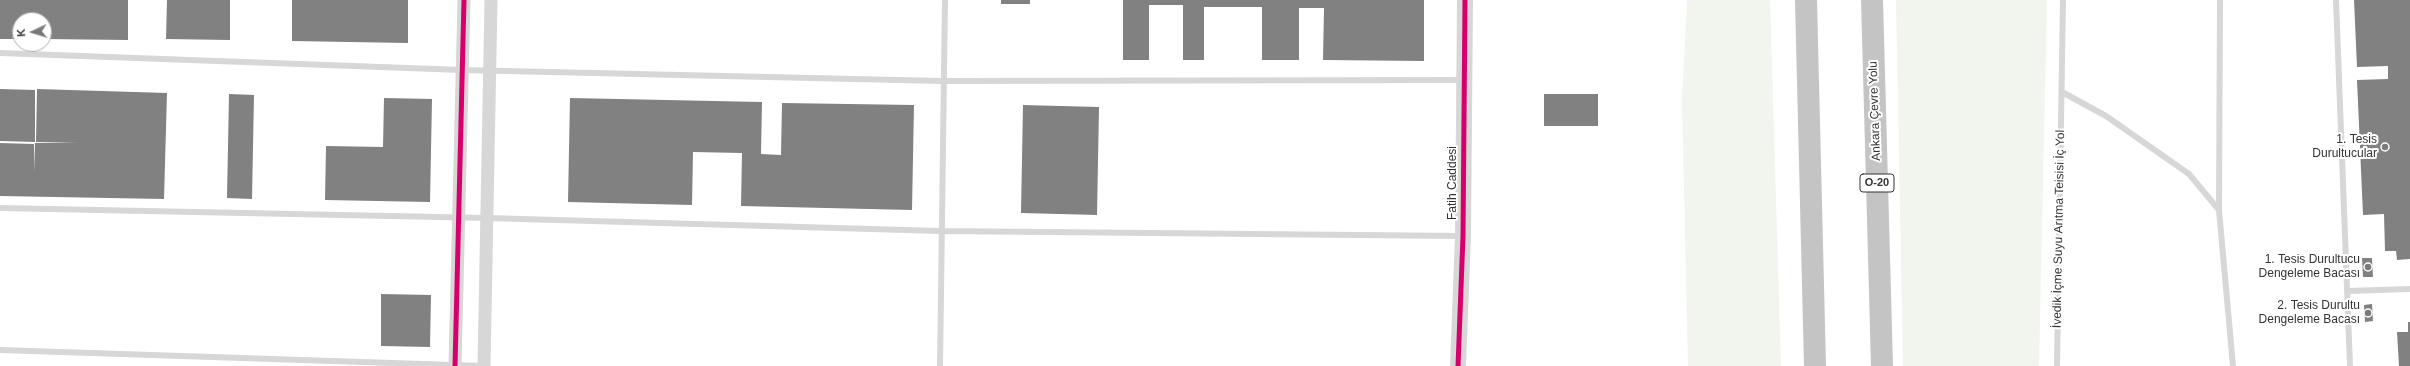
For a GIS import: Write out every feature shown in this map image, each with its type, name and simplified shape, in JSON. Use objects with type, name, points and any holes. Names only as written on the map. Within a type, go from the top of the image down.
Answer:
[{"type":"highway","points":[[1800,0],[1808,113]]},
{"type":"highway","points":[[1806,0],[1815,366]]},
{"type":"highway","name":"Ankara Çevre Yolu","points":[[1872,0],[1882,366]]},
{"type":"street","points":[[455,366],[464,0]]},
{"type":"street","points":[[484,366],[491,0]]},
{"type":"street","name":"Fatih Caddesi","points":[[1458,366],[1463,236],[1465,0]]},
{"type":"lane","points":[[940,366],[944,0]]},
{"type":"lane","name":"İvedik İçme Suyu Arıtma Teisisi İç Yol","points":[[2057,366],[2063,0]]},
{"type":"lane","points":[[2220,0],[2219,210],[2233,366]]},
{"type":"lane","points":[[2336,0],[2350,366]]},
{"type":"lane","points":[[0,53],[462,70],[942,81],[1464,80]]},
{"type":"lane","points":[[2062,92],[2106,116],[2189,174],[2219,210]]},
{"type":"lane","points":[[0,208],[459,219],[487,218],[941,231],[1463,236]]},
{"type":"lane","points":[[2347,291],[2410,289]]},
{"type":"lane","points":[[0,350],[489,366]]},
{"type":"shaded area","points":[[1687,0],[1770,0],[1781,366],[1688,366],[1682,100]]},
{"type":"shaded area","points":[[1896,0],[2047,0],[2039,366],[1903,366]]},
{"type":"building","points":[[0,0],[128,0],[128,40],[52,39],[52,12],[12,12],[12,39],[0,39]]},
{"type":"building","points":[[167,0],[230,0],[230,40],[166,39]]},
{"type":"building","points":[[292,0],[408,0],[408,43],[292,41]]},
{"type":"building","points":[[1001,0],[1030,0],[1030,4],[1001,4]]},
{"type":"building","points":[[1123,0],[1424,0],[1424,61],[1323,60],[1324,8],[1299,8],[1299,60],[1262,60],[1262,7],[1204,7],[1204,60],[1183,60],[1183,5],[1149,5],[1149,60],[1123,60]]},
{"type":"building","name":"1. Tesis Durultucular","points":[[2354,0],[2410,0],[2410,259],[2397,260],[2396,251],[2385,251],[2384,214],[2363,215],[2357,80],[2388,79],[2388,66],[2357,67]]},
{"type":"building","points":[[0,89],[35,90],[35,142],[0,141]]},
{"type":"building","points":[[37,89],[167,93],[164,199],[0,196],[0,143],[34,144],[34,172],[35,143],[77,143],[36,142]]},
{"type":"building","points":[[229,94],[254,95],[252,199],[227,198]]},
{"type":"building","points":[[1544,94],[1598,94],[1598,126],[1544,126]]},
{"type":"building","points":[[384,98],[432,99],[430,202],[325,200],[326,146],[383,147]]},
{"type":"building","points":[[570,98],[762,102],[761,154],[781,155],[782,103],[914,105],[912,210],[741,206],[742,153],[693,152],[692,205],[568,202]]},
{"type":"building","points":[[1023,105],[1099,107],[1097,215],[1021,213]]},
{"type":"building","name":"1. Tesis Durultucu Dengeleme Bacası","points":[[2362,258],[2372,258],[2373,277],[2363,277]]},
{"type":"building","points":[[381,294],[431,295],[430,347],[381,346]]},
{"type":"building","name":"2. Tesis Durultu Dengeleme Bacası","points":[[2372,304],[2373,321],[2365,322],[2364,305]]},
{"type":"building","points":[[2408,322],[2410,322],[2410,366],[2399,366],[2397,332],[2408,332]]},
{"type":"cycle path","points":[[455,366],[464,0]]},
{"type":"cycle path","points":[[1458,366],[1463,236],[1465,0]]},
{"type":"place","name":"1. Tesis Durultucular","points":[[2385,147]]},
{"type":"place","name":"1. Tesis Durultucu Dengeleme Bacası","points":[[2368,267]]},
{"type":"place","name":"2. Tesis Durultu Dengeleme Bacası","points":[[2368,313]]}]
